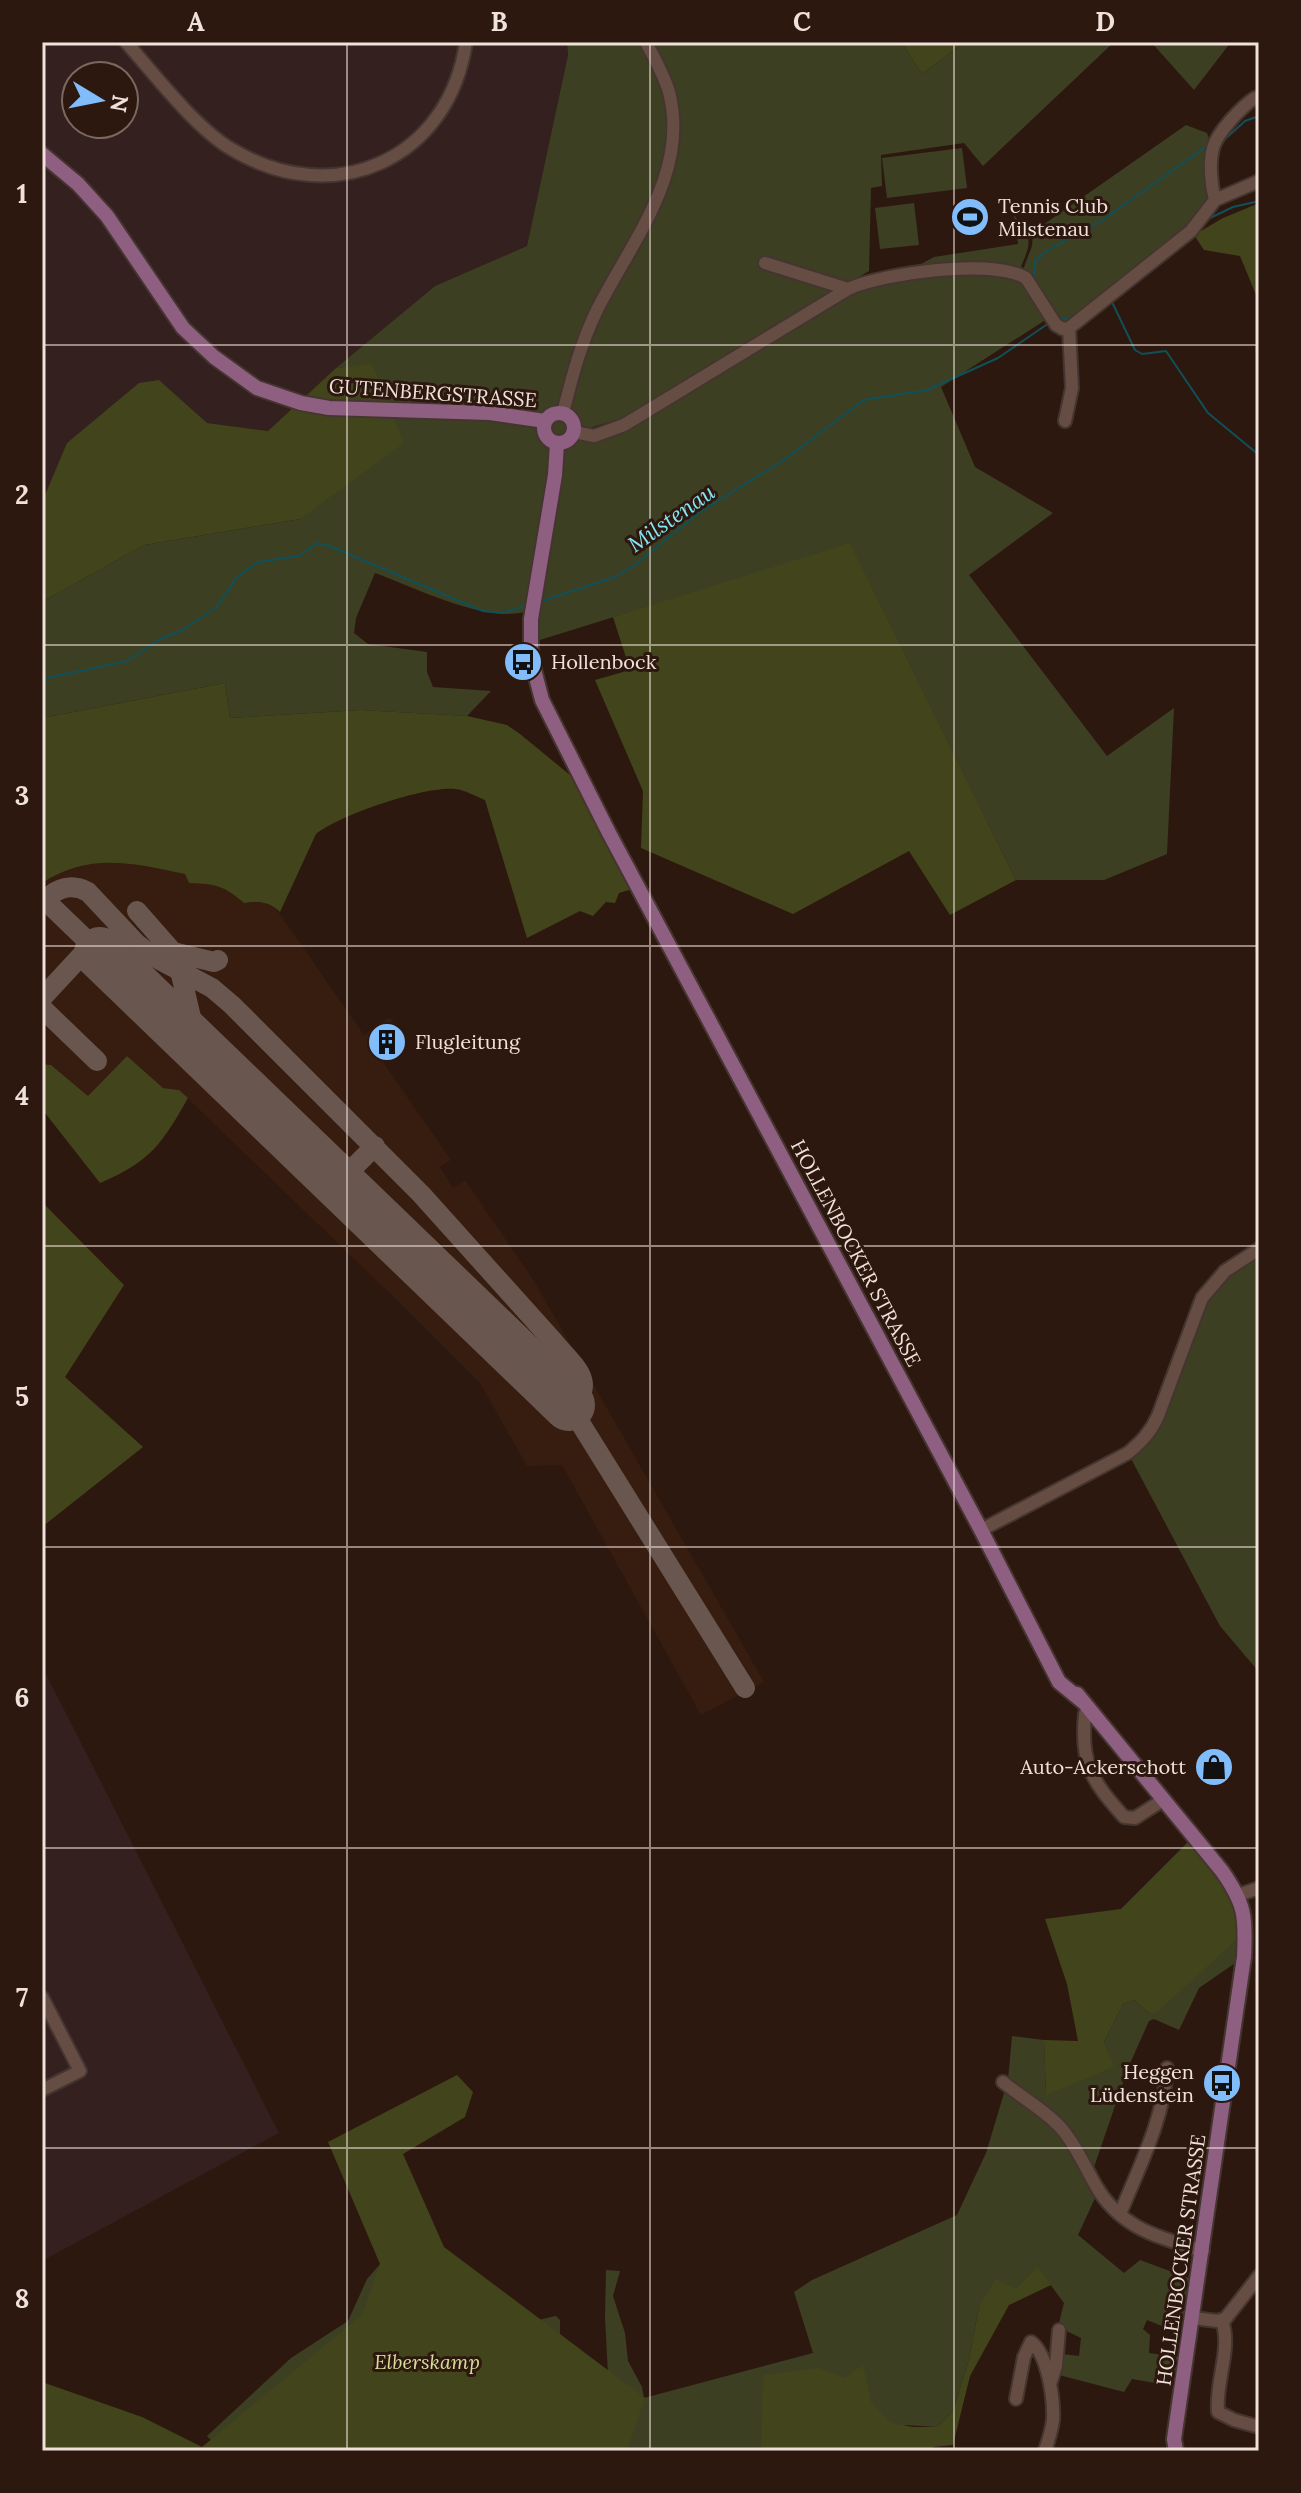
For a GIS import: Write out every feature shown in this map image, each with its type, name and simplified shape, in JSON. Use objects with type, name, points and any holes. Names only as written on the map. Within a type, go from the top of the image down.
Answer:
[{"type":"main road","name":"GUTENBERGSTRASSE","points":[[42,154],[78,184],[107,216],[183,328],[214,357],[257,388],[301,403],[329,408],[490,413],[545,421]]},
{"type":"main road","points":[[553,413],[563,413],[572,419],[574,432],[568,441],[557,443],[545,435],[545,421],[553,413]]},
{"type":"main road","name":"HOLLENBOCKER STRASSE","points":[[557,443],[553,490],[533,603],[531,658],[542,700],[1043,1648],[1086,1706],[1222,1871],[1243,1909],[1246,1931],[1244,1957],[1174,2439],[1176,2451]]},
{"type":"street","points":[[126,42],[193,117],[229,149],[260,165],[297,174],[334,177],[376,165],[396,155],[422,135],[443,111],[460,75],[466,42]]},
{"type":"street","points":[[563,413],[574,367],[587,333],[651,213],[670,159],[673,131],[671,104],[663,76],[646,42]]},
{"type":"street","points":[[1215,200],[1212,185],[1214,145],[1244,105],[1255,98]]},
{"type":"street","points":[[1062,327],[1191,231],[1215,200],[1259,181]]},
{"type":"street","points":[[765,263],[848,289]]},
{"type":"street","points":[[574,432],[594,436],[624,425],[848,289],[881,279],[945,269],[1002,272],[1026,278],[1048,314],[1062,327],[1072,388],[1065,421]]},
{"type":"street","points":[[981,1530],[1138,1445],[1158,1416],[1202,1298],[1225,1271],[1259,1249]]},
{"type":"street","points":[[1086,1706],[1083,1738],[1087,1766],[1109,1800],[1124,1817],[1135,1818],[1163,1800]]},
{"type":"street","points":[[1238,1895],[1259,1888]]},
{"type":"street","points":[[42,1997],[80,2071],[42,2090]]},
{"type":"street","points":[[1120,2214],[1155,2128],[1166,2087],[1167,2068]]},
{"type":"street","points":[[1003,2082],[1063,2131],[1105,2201],[1120,2214],[1149,2235],[1203,2251]]},
{"type":"street","points":[[1222,2320],[1259,2276]]},
{"type":"street","points":[[1193,2318],[1222,2320]]},
{"type":"street","points":[[1222,2320],[1226,2331],[1216,2398],[1218,2412],[1259,2427]]},
{"type":"street","points":[[1049,2387],[1056,2366],[1059,2330]]},
{"type":"street","points":[[1016,2399],[1024,2357],[1031,2342],[1045,2360],[1053,2410],[1045,2451]]},
{"type":"shaded area","points":[[42,42],[567,42],[568,55],[527,246],[435,286],[336,368],[268,431],[206,423],[159,380],[68,443],[42,502]]},
{"type":"shaded area","points":[[118,861],[185,874],[189,883],[215,884],[244,903],[264,902],[275,907],[364,1035],[390,1017],[408,1044],[383,1062],[451,1160],[440,1167],[453,1188],[465,1180],[534,1281],[764,1682],[701,1715],[562,1465],[527,1466],[480,1383],[179,1090],[163,1088],[127,1056],[88,1096],[51,1065],[42,1064],[42,883],[60,871]]},
{"type":"shaded area","points":[[42,1666],[279,2133],[42,2261]]},
{"type":"green space","points":[[567,42],[901,42],[922,74],[965,42],[1114,42],[983,166],[964,143],[881,155],[882,186],[871,188],[869,271],[622,418],[590,428],[581,425],[572,413],[575,428],[594,436],[848,289],[945,269],[1021,275],[1032,246],[1033,232],[1186,125],[1207,133],[1212,147],[1209,199],[1192,224],[1058,333],[1047,319],[941,387],[975,467],[1053,513],[969,575],[1107,756],[1174,708],[1167,854],[1104,880],[1016,880],[850,544],[530,643],[532,609],[516,613],[476,610],[375,573],[356,618],[354,633],[368,644],[427,652],[427,672],[433,687],[491,691],[467,716],[361,710],[230,718],[225,683],[42,718],[42,602],[144,545],[300,519],[372,365],[336,368],[435,286],[527,246],[568,55]]},
{"type":"green space","points":[[901,42],[965,42],[922,74]]},
{"type":"green space","points":[[1151,42],[1231,42],[1194,90]]},
{"type":"green space","points":[[962,148],[967,188],[887,198],[882,158]]},
{"type":"green space","points":[[914,203],[919,245],[880,249],[875,208]]},
{"type":"green space","points":[[1257,204],[1259,302],[1240,256],[1204,250],[1194,235],[1223,218]]},
{"type":"green space","points":[[1014,215],[1028,237],[1026,255],[1019,272],[908,271],[934,257],[1018,244]]},
{"type":"green space","points":[[372,364],[404,443],[300,519],[144,545],[42,602],[42,502],[67,443],[139,383],[159,380],[207,423],[268,431],[336,368]]},
{"type":"green space","points":[[850,543],[1016,880],[950,915],[909,851],[793,914],[641,848],[643,791],[595,680],[630,670],[613,617]]},
{"type":"green space","points":[[225,683],[230,718],[361,710],[467,716],[507,725],[570,775],[579,773],[639,887],[619,893],[615,903],[606,902],[593,916],[580,911],[527,938],[485,800],[455,789],[424,792],[383,803],[316,834],[280,912],[263,903],[244,903],[219,887],[189,883],[185,874],[147,866],[94,864],[60,873],[42,883],[42,718]]},
{"type":"green space","points":[[127,1056],[163,1088],[179,1090],[188,1098],[153,1150],[131,1167],[100,1183],[42,1109],[42,1064],[51,1065],[88,1096]]},
{"type":"green space","points":[[42,1202],[124,1285],[65,1377],[143,1447],[42,1527]]},
{"type":"green space","points":[[1259,1249],[1259,1672],[1220,1626],[1128,1453],[1148,1434],[1202,1298]]},
{"type":"green space","points":[[1194,1836],[1222,1871],[1246,1931],[1157,2012],[1149,2013],[1134,2000],[1123,2004],[1104,2042],[1114,2067],[1046,2095],[1044,2040],[1078,2041],[1067,1984],[1045,1919],[1121,1909]]},
{"type":"green space","points":[[1246,1931],[1244,1957],[1199,1988],[1179,2030],[1154,2019],[1149,2021],[1128,2068],[1093,2170],[1096,2196],[1078,2235],[1124,2273],[1140,2260],[1194,2280],[1184,2335],[1147,2320],[1143,2329],[1150,2335],[1149,2353],[1183,2358],[1178,2387],[1132,2379],[1124,2392],[1059,2375],[1062,2354],[1079,2356],[1081,2338],[1058,2327],[1064,2303],[1038,2268],[1016,2290],[979,2307],[969,2359],[953,2411],[937,2427],[904,2425],[933,2451],[221,2451],[207,2436],[291,2358],[348,2321],[367,2279],[382,2262],[529,2322],[556,2316],[560,2320],[560,2345],[609,2394],[606,2270],[620,2271],[613,2296],[625,2333],[628,2361],[642,2387],[644,2398],[813,2353],[794,2292],[812,2280],[957,2215],[986,2153],[1008,2080],[1012,2036],[1044,2040],[1046,2094],[1113,2067],[1104,2042],[1123,2004],[1134,2000],[1149,2013]]},
{"type":"green space","name":"Elberskamp","points":[[457,2075],[473,2092],[465,2117],[403,2154],[444,2247],[645,2398],[627,2451],[42,2451],[42,2382],[142,2417],[202,2447],[362,2315],[380,2264],[328,2142]]},
{"type":"green space","points":[[1038,2267],[1051,2285],[1009,2305],[970,2376],[953,2445],[933,2447],[933,2451],[761,2451],[763,2375],[818,2368],[845,2378],[863,2365],[871,2402],[891,2423],[937,2427],[953,2411],[969,2359],[979,2307],[996,2279],[1016,2289]]},
{"type":"waterway","name":"Milstenau","points":[[1224,140],[1245,121],[1259,116]]},
{"type":"waterway","name":"Milstenau","points":[[1034,279],[1035,261],[1045,252],[1104,219],[1207,146]]},
{"type":"waterway","points":[[1208,219],[1233,207],[1259,201]]},
{"type":"waterway","points":[[1112,302],[1135,350],[1142,354],[1166,351],[1208,413],[1259,455]]},
{"type":"waterway","points":[[1060,319],[1070,319]]},
{"type":"waterway","name":"Milstenau","points":[[539,602],[615,577],[636,564],[700,512],[784,460],[864,400],[927,390],[998,358],[1049,323]]},
{"type":"waterway","name":"Milstenau","points":[[42,679],[127,661],[217,607],[237,577],[258,562],[299,556],[317,543],[483,611],[502,613],[525,606]]},
{"type":"taxiway","points":[[100,953],[49,904],[52,894],[70,887],[88,892],[137,944],[154,957],[212,988],[232,1005],[421,1194],[554,1342],[549,1361],[530,1367]]},
{"type":"taxiway","points":[[137,911],[173,952],[214,962],[218,960]]},
{"type":"taxiway","points":[[42,998],[80,957],[92,952],[100,953]]},
{"type":"taxiway","points":[[131,983],[135,964],[154,957]]},
{"type":"taxiway","points":[[178,962],[198,1047]]},
{"type":"taxiway","points":[[42,1008],[97,1061]]},
{"type":"taxiway","points":[[338,1183],[375,1146]]},
{"type":"taxiway","points":[[554,1342],[583,1381],[578,1397],[569,1405],[745,1688]]},
{"type":"runway","points":[[100,953],[569,1405]]},
{"type":"place","name":"Tennis Club Milstenau","points":[[970,217]]},
{"type":"place","name":"Hollenbock","points":[[523,662]]},
{"type":"place","name":"Flugleitung","points":[[387,1042]]},
{"type":"place","name":"Auto-Ackerschott","points":[[1214,1767]]},
{"type":"place","name":"Heggen Lüdenstein","points":[[1222,2083]]}]
